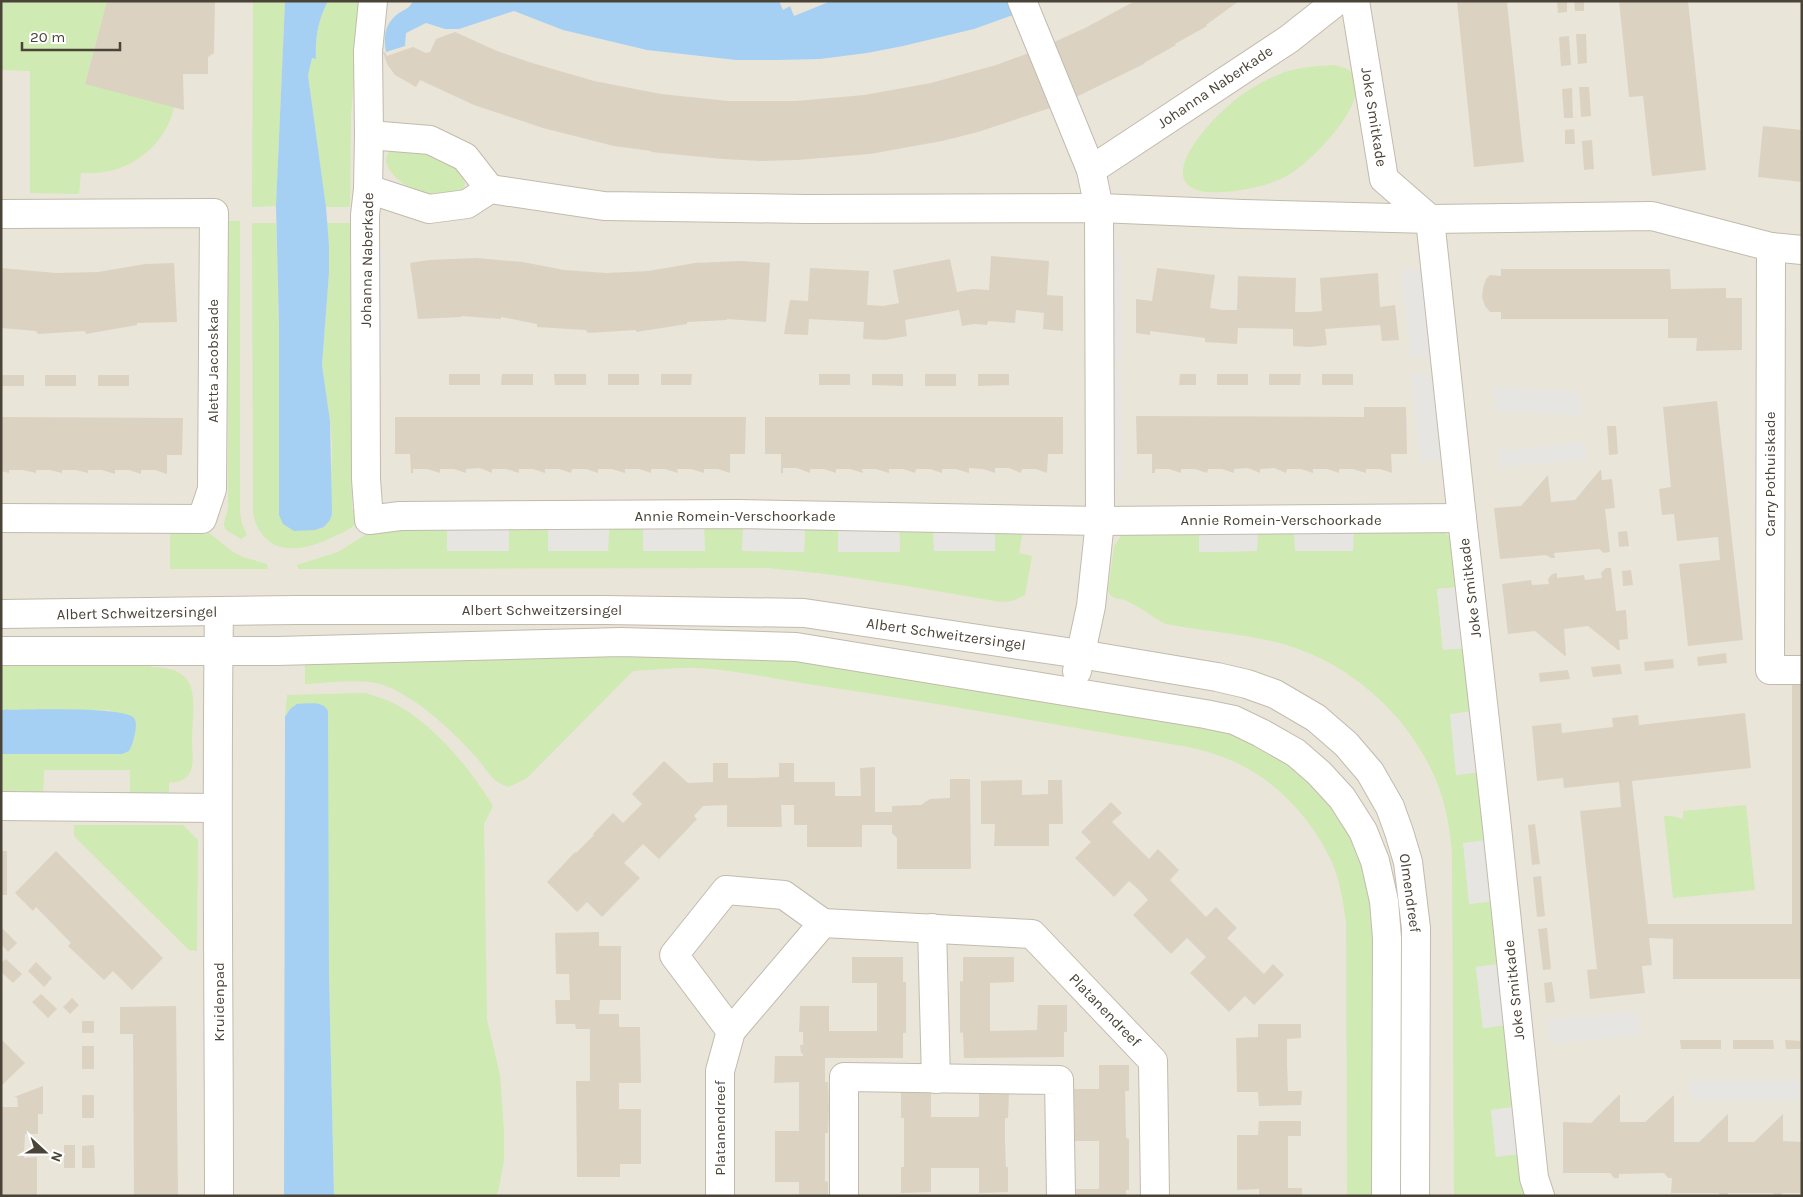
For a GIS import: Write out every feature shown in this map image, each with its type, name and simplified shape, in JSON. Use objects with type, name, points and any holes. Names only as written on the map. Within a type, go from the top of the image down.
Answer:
[{"type":"street","name":"Johanna Naberkade","points":[[369,520],[366,479],[365,215],[368,189],[369,136],[368,51],[373,1]]},
{"type":"street","points":[[1,650],[218,651],[621,642],[796,647],[1074,692],[1093,588],[1100,521],[1098,208],[1091,170],[1022,1]]},
{"type":"street","name":"Johanna Naberkade","points":[[1091,170],[1289,39],[1337,1]]},
{"type":"street","name":"Joke Smitkade","points":[[1355,1],[1384,179],[1430,219],[1534,1178],[1540,1196]]},
{"type":"street","points":[[369,136],[430,140],[465,156],[490,189]]},
{"type":"street","points":[[368,189],[429,209],[467,204],[490,189],[604,206],[1098,208],[1430,219],[1652,216],[1771,247],[1802,250]]},
{"type":"street","name":"Aletta Jacobskade","points":[[1,214],[214,213],[212,489],[202,519],[1,518]]},
{"type":"street","name":"Carry Pothuiskade","points":[[1771,247],[1770,670],[1802,670]]},
{"type":"street","name":"Annie Romein-Verschoorkade","points":[[369,520],[400,516],[737,514],[1100,521],[1462,518]]},
{"type":"street","name":"Albert Schweitzersingel","points":[[1,614],[296,610],[605,610],[804,613],[1080,654]]},
{"type":"street","name":"Kruidenpad","points":[[219,612],[219,1196]]},
{"type":"street","name":"Olmendreef","points":[[1080,654],[1217,677],[1247,684],[1275,694],[1316,718],[1346,744],[1370,772],[1390,807],[1408,862],[1416,928],[1415,1196]]},
{"type":"street","name":"Olmendreef","points":[[1074,692],[1234,720],[1296,753],[1319,773],[1342,798],[1363,831],[1375,861],[1384,901],[1387,938],[1386,1196]]},
{"type":"street","points":[[1,806],[218,808]]},
{"type":"street","points":[[731,1031],[674,956],[726,890],[784,895],[823,923]]},
{"type":"street","name":"Platanendreef","points":[[720,1196],[720,1071],[731,1031],[823,923],[1032,934],[1153,1061],[1155,1196]]},
{"type":"street","points":[[932,928],[936,1079]]},
{"type":"street","points":[[844,1196],[844,1077],[1059,1080],[1061,1196]]},
{"type":"shaded area","points":[[1,1],[1802,1],[1802,1196],[1,1196]]},
{"type":"shaded area","points":[[374,247],[383,247],[383,357],[375,357]]},
{"type":"shaded area","points":[[1121,252],[1122,363],[1113,363],[1113,253]]},
{"type":"shaded area","points":[[1426,268],[1436,355],[1411,358],[1401,270]]},
{"type":"shaded area","points":[[1112,370],[1121,370],[1122,481],[1113,481]]},
{"type":"shaded area","points":[[1436,372],[1446,459],[1421,462],[1411,375]]},
{"type":"shaded area","points":[[1493,387],[1579,391],[1582,415],[1495,412]]},
{"type":"shaded area","points":[[1585,442],[1587,459],[1500,468],[1498,451]]},
{"type":"shaded area","points":[[447,527],[509,528],[509,551],[447,551]]},
{"type":"shaded area","points":[[548,528],[609,528],[608,551],[548,551]]},
{"type":"shaded area","points":[[643,528],[704,528],[705,551],[643,551]]},
{"type":"shaded area","points":[[743,528],[805,528],[804,552],[742,551]]},
{"type":"shaded area","points":[[838,528],[899,528],[900,552],[838,552]]},
{"type":"shaded area","points":[[933,528],[995,528],[995,551],[934,551]]},
{"type":"shaded area","points":[[1199,528],[1258,528],[1257,551],[1199,552]]},
{"type":"shaded area","points":[[1294,528],[1354,528],[1353,551],[1295,551]]},
{"type":"shaded area","points":[[1460,587],[1466,648],[1443,650],[1437,589]]},
{"type":"shaded area","points":[[1473,711],[1479,772],[1456,775],[1450,714]]},
{"type":"shaded area","points":[[1486,840],[1493,901],[1469,904],[1463,843]]},
{"type":"shaded area","points":[[1499,964],[1506,1025],[1483,1028],[1476,967]]},
{"type":"shaded area","points":[[1639,1011],[1641,1035],[1550,1044],[1548,1019]]},
{"type":"shaded area","points":[[1690,1079],[1802,1079],[1802,1101],[1691,1101]]},
{"type":"shaded area","points":[[1514,1107],[1519,1154],[1496,1157],[1491,1110]]},
{"type":"green space","points":[[1,1],[107,1],[85,83],[174,107],[165,130],[158,141],[139,158],[116,169],[81,173],[79,194],[30,193],[30,71],[1,70]]},
{"type":"green space","points":[[253,1],[285,1],[276,206],[252,207]]},
{"type":"green space","points":[[328,1],[360,1],[351,116],[350,207],[326,207],[308,75],[312,58],[316,59],[318,29]]},
{"type":"green space","points":[[1334,65],[1351,72],[1357,83],[1355,96],[1349,111],[1339,126],[1314,155],[1302,165],[1277,181],[1247,189],[1214,192],[1194,189],[1184,179],[1184,166],[1190,150],[1202,133],[1235,100],[1259,84],[1285,72],[1315,66]]},
{"type":"green space","points":[[405,144],[456,166],[465,183],[461,192],[451,196],[421,194],[396,177],[388,166],[386,161],[387,155],[390,150]]},
{"type":"green space","points":[[228,221],[240,221],[240,512],[242,524],[247,535],[241,539],[227,530],[224,525],[228,509]]},
{"type":"green space","points":[[252,223],[276,223],[279,326],[315,530],[324,527],[330,520],[332,444],[322,365],[329,273],[329,246],[326,223],[350,223],[352,508],[357,522],[347,530],[310,546],[286,548],[275,545],[258,528],[253,514]]},
{"type":"green space","points":[[378,527],[447,527],[447,551],[509,528],[548,528],[548,551],[608,551],[609,528],[643,528],[643,551],[705,551],[704,528],[743,528],[742,551],[804,552],[805,528],[838,528],[838,551],[900,551],[899,528],[933,528],[934,551],[994,551],[995,528],[1023,531],[1019,553],[1032,556],[1025,595],[1012,601],[1001,602],[855,578],[767,568],[298,569],[297,565],[338,552]]},
{"type":"green space","points":[[170,528],[202,529],[233,552],[267,564],[268,569],[170,569]]},
{"type":"green space","points":[[1199,528],[1200,552],[1257,551],[1258,528],[1294,528],[1295,551],[1354,528],[1441,530],[1452,539],[1460,587],[1437,589],[1443,649],[1466,648],[1473,711],[1456,775],[1479,772],[1486,840],[1470,904],[1493,901],[1499,964],[1476,967],[1483,1028],[1506,1025],[1514,1107],[1491,1110],[1496,1156],[1519,1154],[1527,1196],[1454,1196],[1452,852],[1448,819],[1443,800],[1434,776],[1408,731],[1372,693],[1329,663],[1306,652],[1272,641],[1166,624],[1135,605],[1114,598],[1109,594],[1114,546],[1124,532]]},
{"type":"green space","points":[[733,657],[788,660],[1111,708],[1241,735],[1288,763],[1323,796],[1340,818],[1356,844],[1373,899],[1376,1196],[1347,1196],[1346,922],[1337,876],[1332,862],[1315,832],[1294,805],[1268,782],[1239,764],[1189,747],[752,674],[682,668],[633,671],[527,778],[509,787],[494,779],[466,746],[442,723],[428,711],[399,692],[384,685],[370,682],[346,681],[305,684],[305,658]]},
{"type":"green space","points":[[151,658],[151,667],[168,669],[179,673],[187,680],[191,689],[193,700],[193,762],[189,774],[185,778],[180,781],[169,782],[169,793],[130,793],[130,770],[44,770],[43,798],[1,801],[1,754],[122,754],[110,710],[1,710],[1,659]]},
{"type":"green space","points":[[365,693],[406,710],[435,733],[473,776],[493,806],[484,824],[487,1020],[500,1075],[504,1132],[504,1160],[496,1196],[334,1196],[329,974],[290,709],[285,717],[287,695]]},
{"type":"green space","points":[[1746,805],[1755,890],[1673,898],[1664,816],[1683,819],[1683,811]]},
{"type":"green space","points":[[74,825],[183,825],[198,840],[197,951],[189,950],[74,836]]},
{"type":"water","points":[[285,1],[328,1],[318,29],[316,59],[312,58],[308,75],[326,207],[329,246],[329,273],[322,365],[330,421],[332,514],[324,527],[315,530],[294,531],[283,524],[279,515],[279,326],[276,206]]},
{"type":"water","points":[[413,1],[779,1],[783,10],[790,6],[794,16],[831,1],[1007,1],[1013,15],[974,29],[867,53],[820,59],[736,60],[647,50],[563,30],[514,11],[459,29],[445,29],[426,23],[406,33],[405,46],[386,52],[385,35],[388,26],[394,17]]},
{"type":"water","points":[[297,704],[319,704],[328,711],[329,974],[334,1196],[284,1196],[285,717],[290,709]]},
{"type":"water","points":[[1,710],[93,710],[126,714],[134,718],[136,725],[135,734],[129,751],[122,754],[1,754]]},
{"type":"building","points":[[107,1],[215,1],[214,53],[208,57],[208,74],[183,74],[184,110],[85,84]]},
{"type":"building","points":[[1135,1],[1239,1],[1207,26],[1144,64],[1076,97],[1052,43],[1085,28]]},
{"type":"building","points":[[1457,1],[1515,1],[1507,3],[1524,162],[1474,167]]},
{"type":"building","points":[[1557,1],[1567,1],[1567,12],[1558,13]]},
{"type":"building","points":[[1574,1],[1584,1],[1584,11],[1575,11]]},
{"type":"building","points":[[1619,1],[1688,1],[1706,170],[1652,176],[1643,96],[1629,97]]},
{"type":"building","points":[[455,32],[497,51],[594,81],[661,94],[728,101],[796,101],[864,95],[931,83],[996,65],[1029,53],[1050,108],[978,132],[942,141],[870,154],[760,161],[651,152],[614,146],[543,128],[474,105],[420,80],[416,87],[395,75],[387,64],[383,52],[387,56],[413,47],[426,53],[430,52],[436,39]]},
{"type":"building","points":[[1576,34],[1586,34],[1587,63],[1578,64]]},
{"type":"building","points":[[1569,36],[1571,65],[1561,66],[1559,37]]},
{"type":"building","points":[[1579,87],[1589,87],[1591,116],[1581,117]]},
{"type":"building","points":[[1572,88],[1573,118],[1564,118],[1562,89]]},
{"type":"building","points":[[1763,126],[1802,130],[1802,182],[1758,177]]},
{"type":"building","points":[[1574,129],[1575,144],[1565,144],[1565,130]]},
{"type":"building","points":[[1592,140],[1594,169],[1584,170],[1582,141]]},
{"type":"building","points":[[991,256],[1049,261],[1047,295],[1063,296],[1063,331],[1043,329],[1044,313],[1016,310],[1015,323],[988,321],[987,325],[974,324],[962,326],[959,310],[905,320],[907,336],[885,340],[863,339],[864,322],[809,319],[808,335],[784,334],[790,300],[808,301],[810,268],[869,271],[867,305],[883,306],[899,303],[893,270],[950,259],[957,292],[973,289],[989,290]]},
{"type":"building","points":[[476,258],[523,262],[564,270],[606,273],[648,271],[695,263],[741,261],[770,263],[766,322],[727,319],[687,322],[687,324],[636,332],[636,330],[588,333],[586,330],[537,327],[537,324],[501,317],[501,319],[461,316],[418,319],[410,263],[429,260]]},
{"type":"building","points":[[174,263],[177,322],[137,323],[137,325],[86,334],[85,331],[38,334],[36,331],[1,328],[1,268],[56,273],[98,272],[145,264]]},
{"type":"building","points":[[1157,268],[1215,275],[1210,308],[1223,310],[1237,310],[1238,276],[1296,278],[1295,312],[1322,311],[1320,278],[1378,273],[1380,307],[1395,305],[1399,340],[1382,341],[1380,325],[1325,329],[1327,345],[1310,347],[1293,346],[1293,329],[1238,328],[1237,344],[1205,342],[1205,338],[1150,331],[1150,335],[1136,333],[1136,299],[1152,301]]},
{"type":"building","points":[[1501,269],[1670,269],[1671,289],[1726,288],[1726,298],[1742,298],[1742,350],[1696,351],[1697,338],[1668,338],[1668,319],[1501,319],[1501,312],[1490,312],[1485,306],[1482,297],[1486,279],[1490,275],[1501,276]]},
{"type":"building","points":[[449,374],[480,374],[480,385],[449,385]]},
{"type":"building","points":[[502,374],[533,374],[533,385],[501,385]]},
{"type":"building","points":[[554,374],[586,374],[586,385],[555,385]]},
{"type":"building","points":[[608,374],[639,374],[639,385],[608,385]]},
{"type":"building","points":[[661,374],[692,374],[691,385],[661,385]]},
{"type":"building","points":[[819,374],[850,374],[850,385],[819,385]]},
{"type":"building","points":[[872,374],[903,374],[903,386],[872,385]]},
{"type":"building","points":[[925,374],[956,374],[956,386],[925,386]]},
{"type":"building","points":[[978,374],[1009,374],[1009,385],[978,386]]},
{"type":"building","points":[[1180,374],[1196,374],[1196,385],[1179,385]]},
{"type":"building","points":[[1217,374],[1248,374],[1248,385],[1217,385]]},
{"type":"building","points":[[1269,374],[1301,374],[1300,385],[1269,385]]},
{"type":"building","points":[[1322,374],[1353,374],[1353,385],[1322,385]]},
{"type":"building","points":[[1,375],[24,375],[24,386],[1,386]]},
{"type":"building","points":[[45,375],[76,375],[76,386],[45,386]]},
{"type":"building","points":[[98,375],[129,375],[129,386],[98,386]]},
{"type":"building","points":[[1717,401],[1743,640],[1688,646],[1679,564],[1720,560],[1718,537],[1677,541],[1674,514],[1662,515],[1659,489],[1671,487],[1663,407]]},
{"type":"building","points":[[1364,407],[1406,407],[1407,454],[1391,454],[1392,473],[1380,469],[1366,469],[1366,473],[1353,469],[1339,469],[1339,473],[1327,469],[1313,469],[1313,473],[1301,469],[1287,469],[1286,473],[1274,468],[1260,469],[1260,473],[1248,468],[1234,469],[1234,473],[1222,469],[1208,469],[1207,473],[1195,469],[1181,469],[1181,473],[1169,469],[1155,469],[1155,473],[1152,473],[1152,454],[1137,454],[1136,416],[1364,417]]},
{"type":"building","points":[[1,417],[183,418],[182,455],[167,455],[167,474],[155,470],[141,470],[141,474],[129,470],[115,470],[115,474],[102,470],[88,470],[88,473],[76,470],[62,470],[62,473],[50,470],[36,470],[36,473],[23,470],[9,470],[9,473],[1,471]]},
{"type":"building","points":[[395,417],[746,417],[745,454],[730,454],[730,473],[718,469],[704,469],[704,473],[691,469],[677,469],[678,473],[665,469],[651,469],[651,473],[639,469],[625,469],[625,473],[612,469],[598,469],[598,473],[586,469],[572,469],[571,473],[559,469],[545,469],[545,473],[533,469],[519,469],[519,473],[506,469],[492,469],[492,473],[480,468],[466,469],[466,473],[454,469],[440,469],[440,473],[427,469],[413,469],[413,473],[411,473],[410,454],[395,454]]},
{"type":"building","points":[[765,417],[1063,417],[1063,454],[1048,454],[1047,473],[1036,469],[1022,469],[1021,473],[1009,468],[995,468],[995,473],[983,469],[969,468],[969,473],[956,469],[942,469],[942,473],[930,469],[916,469],[915,473],[903,469],[889,469],[889,473],[876,469],[862,469],[863,473],[850,469],[836,469],[836,473],[824,469],[810,469],[810,473],[797,468],[783,468],[783,473],[781,473],[781,454],[765,454]]},
{"type":"building","points":[[1607,426],[1616,426],[1618,454],[1609,455]]},
{"type":"building","points":[[1600,470],[1602,480],[1612,479],[1615,508],[1605,509],[1610,552],[1604,553],[1599,549],[1554,553],[1555,558],[1546,555],[1500,559],[1494,508],[1521,506],[1548,475],[1551,502],[1575,500]]},
{"type":"building","points":[[1627,531],[1629,546],[1619,547],[1618,532]]},
{"type":"building","points":[[1606,568],[1611,568],[1616,611],[1626,610],[1628,639],[1619,640],[1620,650],[1588,626],[1564,629],[1565,656],[1535,631],[1508,634],[1502,584],[1531,580],[1532,585],[1549,584],[1548,579],[1552,574],[1557,573],[1557,578],[1584,575],[1585,580],[1602,578],[1601,573]]},
{"type":"building","points":[[1631,570],[1633,585],[1623,586],[1622,571]]},
{"type":"building","points":[[1726,653],[1727,663],[1698,666],[1697,657]]},
{"type":"building","points":[[1673,659],[1674,668],[1645,671],[1644,662]]},
{"type":"building","points":[[1620,664],[1622,674],[1593,677],[1591,667]]},
{"type":"building","points":[[1568,670],[1570,679],[1540,682],[1539,673]]},
{"type":"building","points":[[1792,685],[1802,685],[1802,979],[1673,979],[1673,939],[1649,938],[1652,965],[1642,966],[1645,993],[1590,999],[1587,970],[1597,969],[1580,811],[1621,807],[1619,782],[1564,788],[1563,778],[1537,781],[1532,726],[1561,723],[1562,733],[1613,727],[1612,718],[1638,715],[1639,725],[1745,713],[1751,768],[1632,781],[1648,924],[1792,924]]},
{"type":"building","points":[[664,761],[688,783],[713,782],[713,763],[728,763],[728,778],[753,778],[779,777],[779,763],[794,763],[794,782],[835,782],[835,796],[861,796],[860,768],[875,767],[875,812],[892,812],[892,806],[921,805],[930,799],[950,798],[950,779],[970,779],[971,869],[897,869],[897,838],[892,833],[892,825],[862,825],[862,847],[807,847],[807,825],[794,825],[794,805],[781,805],[782,827],[727,827],[727,805],[703,806],[694,816],[697,819],[659,859],[643,844],[624,863],[640,878],[602,917],[587,902],[577,912],[547,882],[613,813],[623,823],[642,804],[632,794]]},
{"type":"building","points":[[1022,780],[1022,795],[1048,794],[1048,780],[1062,780],[1063,824],[1049,824],[1049,846],[994,846],[995,824],[981,824],[981,781]]},
{"type":"building","points":[[1111,802],[1122,813],[1112,822],[1149,859],[1158,849],[1179,870],[1170,880],[1206,917],[1216,907],[1237,928],[1227,938],[1264,974],[1273,964],[1284,975],[1254,1005],[1245,996],[1229,1012],[1190,973],[1206,957],[1187,938],[1171,954],[1133,915],[1148,900],[1139,890],[1129,881],[1114,897],[1075,858],[1091,842],[1081,832]]},
{"type":"building","points":[[1535,824],[1540,864],[1532,865],[1528,825]]},
{"type":"building","points":[[1,851],[7,851],[7,895],[1,895]]},
{"type":"building","points":[[56,851],[163,958],[132,990],[113,971],[104,980],[68,946],[71,943],[36,907],[33,911],[15,893]]},
{"type":"building","points":[[1541,876],[1545,916],[1537,917],[1533,877]]},
{"type":"building","points":[[1,927],[17,943],[8,952],[1,944]]},
{"type":"building","points":[[1547,928],[1551,969],[1543,970],[1538,929]]},
{"type":"building","points":[[599,932],[599,946],[621,946],[621,1000],[600,1000],[599,1014],[619,1014],[619,1027],[640,1027],[641,1083],[619,1083],[619,1109],[641,1109],[641,1164],[620,1164],[620,1177],[577,1177],[576,1081],[590,1081],[590,1029],[576,1029],[575,1024],[556,1024],[555,1000],[570,1000],[569,974],[556,974],[555,933]]},
{"type":"building","points":[[852,957],[903,957],[903,982],[906,982],[906,1033],[903,1033],[903,1058],[825,1058],[825,1082],[828,1082],[829,1107],[828,1133],[825,1133],[825,1182],[828,1181],[828,1196],[799,1196],[799,1182],[775,1182],[775,1131],[799,1131],[799,1082],[774,1083],[775,1056],[803,1056],[800,1045],[803,1045],[803,1032],[799,1032],[800,1006],[829,1006],[829,1031],[877,1031],[877,983],[852,983]]},
{"type":"building","points":[[963,957],[1014,957],[1014,982],[990,983],[990,1031],[1037,1030],[1038,1005],[1067,1005],[1067,1032],[1064,1032],[1064,1057],[964,1058],[963,1032],[960,1033],[960,981],[963,982]]},
{"type":"building","points":[[6,959],[22,974],[13,983],[1,972],[1,963]]},
{"type":"building","points":[[36,962],[52,978],[44,987],[28,971]]},
{"type":"building","points":[[1552,982],[1555,1002],[1546,1003],[1544,983]]},
{"type":"building","points":[[41,994],[57,1009],[48,1018],[32,1002]]},
{"type":"building","points":[[72,998],[79,1005],[70,1014],[63,1007]]},
{"type":"building","points":[[176,1006],[178,1196],[134,1196],[133,1034],[120,1034],[120,1007]]},
{"type":"building","points":[[82,1021],[94,1021],[94,1033],[82,1033]]},
{"type":"building","points":[[1258,1024],[1301,1024],[1301,1038],[1287,1039],[1287,1064],[1288,1091],[1302,1091],[1301,1105],[1259,1106],[1258,1092],[1237,1092],[1236,1038],[1258,1037]]},
{"type":"building","points":[[1,1039],[25,1063],[1,1086]]},
{"type":"building","points":[[1680,1040],[1721,1040],[1721,1049],[1681,1049]]},
{"type":"building","points":[[1733,1040],[1773,1040],[1774,1049],[1733,1049]]},
{"type":"building","points":[[1785,1040],[1802,1041],[1802,1049],[1786,1049]]},
{"type":"building","points":[[82,1046],[94,1046],[94,1069],[82,1069]]},
{"type":"building","points":[[1099,1065],[1129,1065],[1129,1091],[1125,1091],[1126,1138],[1129,1139],[1129,1190],[1126,1190],[1126,1196],[1075,1196],[1075,1189],[1099,1189],[1099,1141],[1075,1141],[1074,1089],[1099,1089]]},
{"type":"building","points":[[43,1086],[43,1114],[38,1114],[38,1134],[25,1134],[24,1158],[37,1157],[37,1196],[1,1196],[1,1107],[18,1107],[17,1097],[14,1097]]},
{"type":"building","points":[[901,1092],[931,1092],[931,1117],[979,1117],[979,1092],[1009,1092],[1008,1118],[1005,1118],[1008,1192],[979,1193],[979,1168],[931,1168],[931,1192],[901,1193],[901,1167],[904,1167],[904,1118],[901,1118]]},
{"type":"building","points":[[82,1095],[94,1095],[94,1118],[82,1118]]},
{"type":"building","points":[[1619,1095],[1620,1122],[1645,1122],[1674,1095],[1674,1142],[1699,1142],[1728,1114],[1728,1142],[1754,1142],[1783,1114],[1783,1141],[1802,1142],[1802,1193],[1782,1193],[1781,1196],[1775,1196],[1773,1193],[1728,1193],[1727,1196],[1721,1196],[1718,1193],[1671,1193],[1672,1178],[1668,1178],[1664,1173],[1619,1174],[1619,1178],[1614,1178],[1610,1173],[1563,1173],[1563,1122],[1591,1123]]},
{"type":"building","points":[[1259,1121],[1301,1121],[1301,1136],[1288,1136],[1288,1188],[1302,1188],[1302,1196],[1259,1196],[1259,1189],[1237,1190],[1237,1135],[1258,1135]]},
{"type":"building","points":[[64,1145],[75,1145],[75,1168],[64,1168]]},
{"type":"building","points":[[94,1145],[95,1168],[82,1168],[82,1146]]}]
